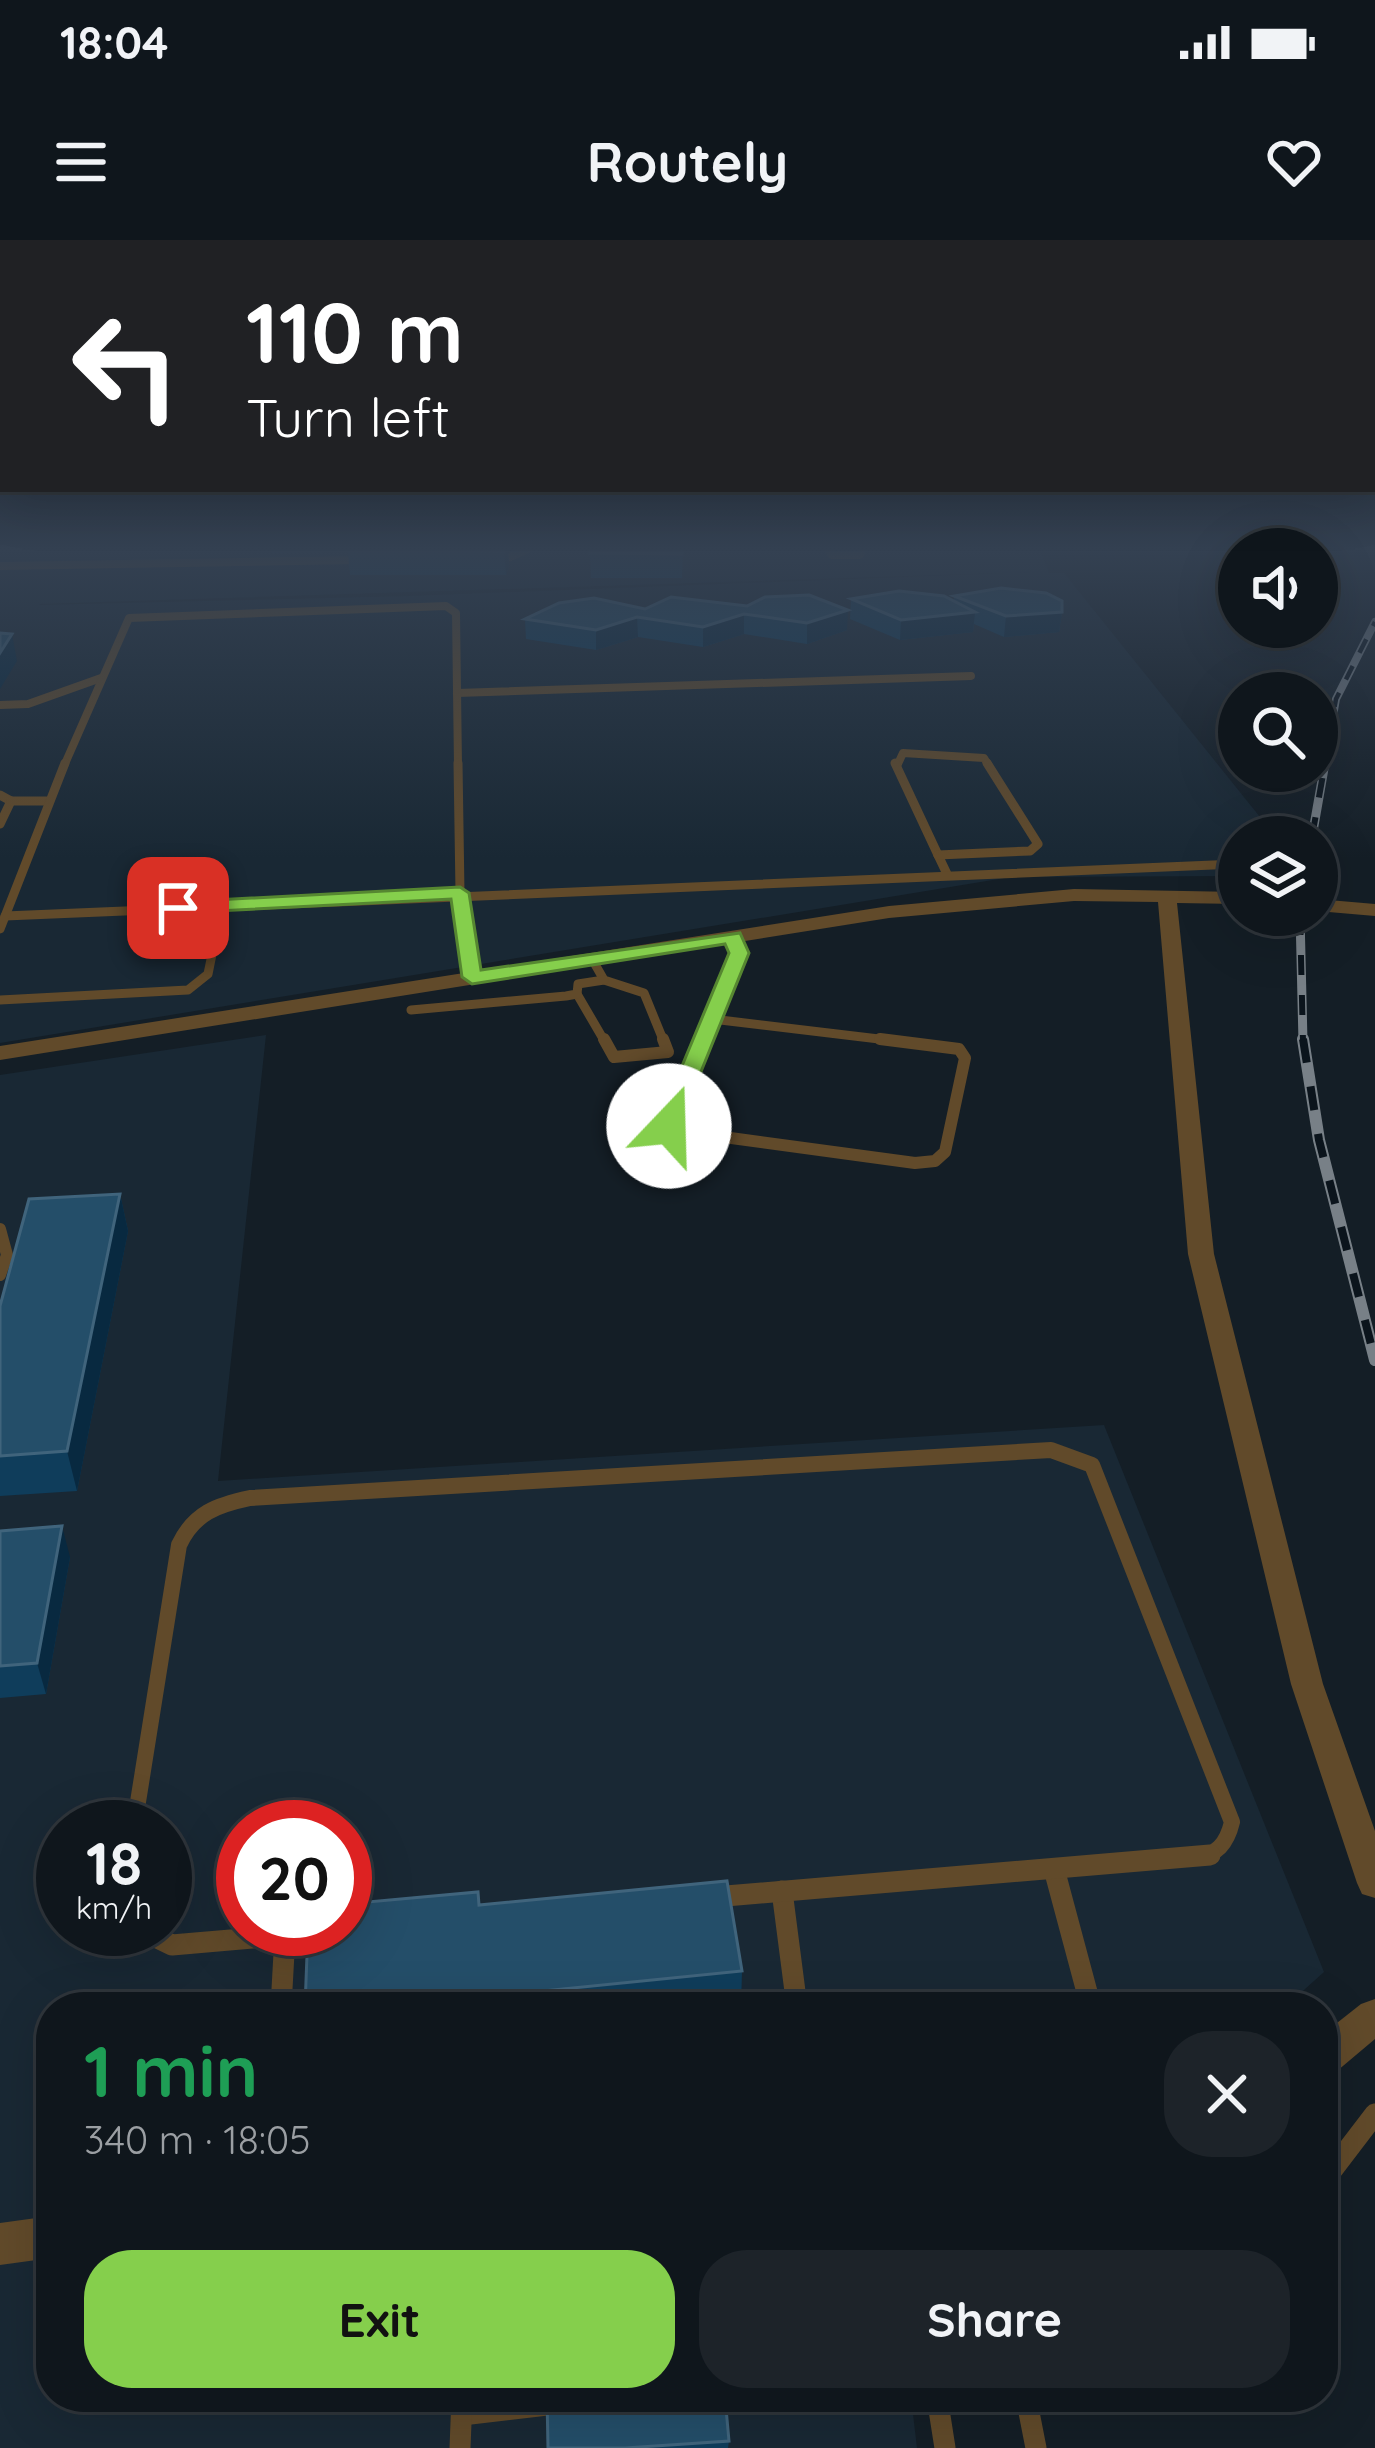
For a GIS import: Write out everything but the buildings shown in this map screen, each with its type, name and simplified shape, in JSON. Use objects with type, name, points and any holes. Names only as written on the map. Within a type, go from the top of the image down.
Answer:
[{"type":"street","points":[[1167,895],[1202,1254],[1307,1684],[1375,1883]]},
{"type":"street","points":[[0,1053],[733,937],[1032,897],[1218,897]]},
{"type":"street","points":[[1338,907],[1375,910]]},
{"type":"street","points":[[1338,2046],[1375,2016]]},
{"type":"street","points":[[0,2244],[36,2239]]},
{"type":"lane","points":[[0,929],[48,801],[114,652]]},
{"type":"lane","points":[[456,652],[460,893],[466,978],[474,1004]]},
{"type":"lane","points":[[457,693],[971,676]]},
{"type":"lane","points":[[0,705],[28,704],[101,678]]},
{"type":"lane","points":[[938,855],[1030,851],[1038,844],[984,758],[903,753],[896,762],[938,855],[947,874]]},
{"type":"lane","points":[[0,795],[11,801],[48,801]]},
{"type":"lane","points":[[0,824],[11,801]]},
{"type":"lane","points":[[4,913],[1218,865]]},
{"type":"lane","points":[[0,1000],[188,990],[208,974],[222,905]]},
{"type":"lane","points":[[712,1018],[959,1048],[964,1058],[945,1152],[935,1161],[915,1163],[672,1130],[669,1120],[739,953],[733,937]]},
{"type":"lane","points":[[592,959],[604,980]]},
{"type":"lane","points":[[604,980],[644,993],[668,1052],[614,1057],[577,994],[578,984],[604,980]]},
{"type":"lane","points":[[411,1010],[577,994]]},
{"type":"lane","points":[[0,1229],[7,1255],[0,1275]]},
{"type":"lane","points":[[138,1800],[179,1545],[188,1522],[210,1505],[250,1498],[1051,1450],[1092,1465],[1232,1822],[1227,1842],[1207,1857],[687,1899]]},
{"type":"lane","points":[[1054,1869],[1087,1992]]},
{"type":"lane","points":[[782,1891],[794,1992]]},
{"type":"lane","points":[[281,1992],[284,1956]]},
{"type":"lane","points":[[1338,2162],[1375,2114]]},
{"type":"lane","points":[[460,2448],[462,2412]]},
{"type":"lane","points":[[939,2412],[945,2448]]},
{"type":"lane","points":[[1029,2412],[1036,2448]]},
{"type":"shaded area","points":[[0,652],[1127,652],[1218,765],[1218,792],[1240,792],[1259,816],[1218,816],[1218,876],[1011,877],[0,1043]]},
{"type":"shaded area","points":[[266,1035],[218,1481],[1104,1425],[1324,1972],[1302,1992],[36,1992],[36,2412],[913,2412],[917,2448],[0,2448],[0,1075]]},
{"type":"railway","points":[[1338,695],[1360,652]]},
{"type":"railway","points":[[1316,816],[1320,792]]},
{"type":"railway","points":[[1300,936],[1303,1042]]},
{"type":"railway","points":[[1303,1039],[1319,1140],[1375,1360]]},
{"type":"route","points":[[178,908],[460,893],[472,977],[733,937],[739,953],[669,1126]]}]
